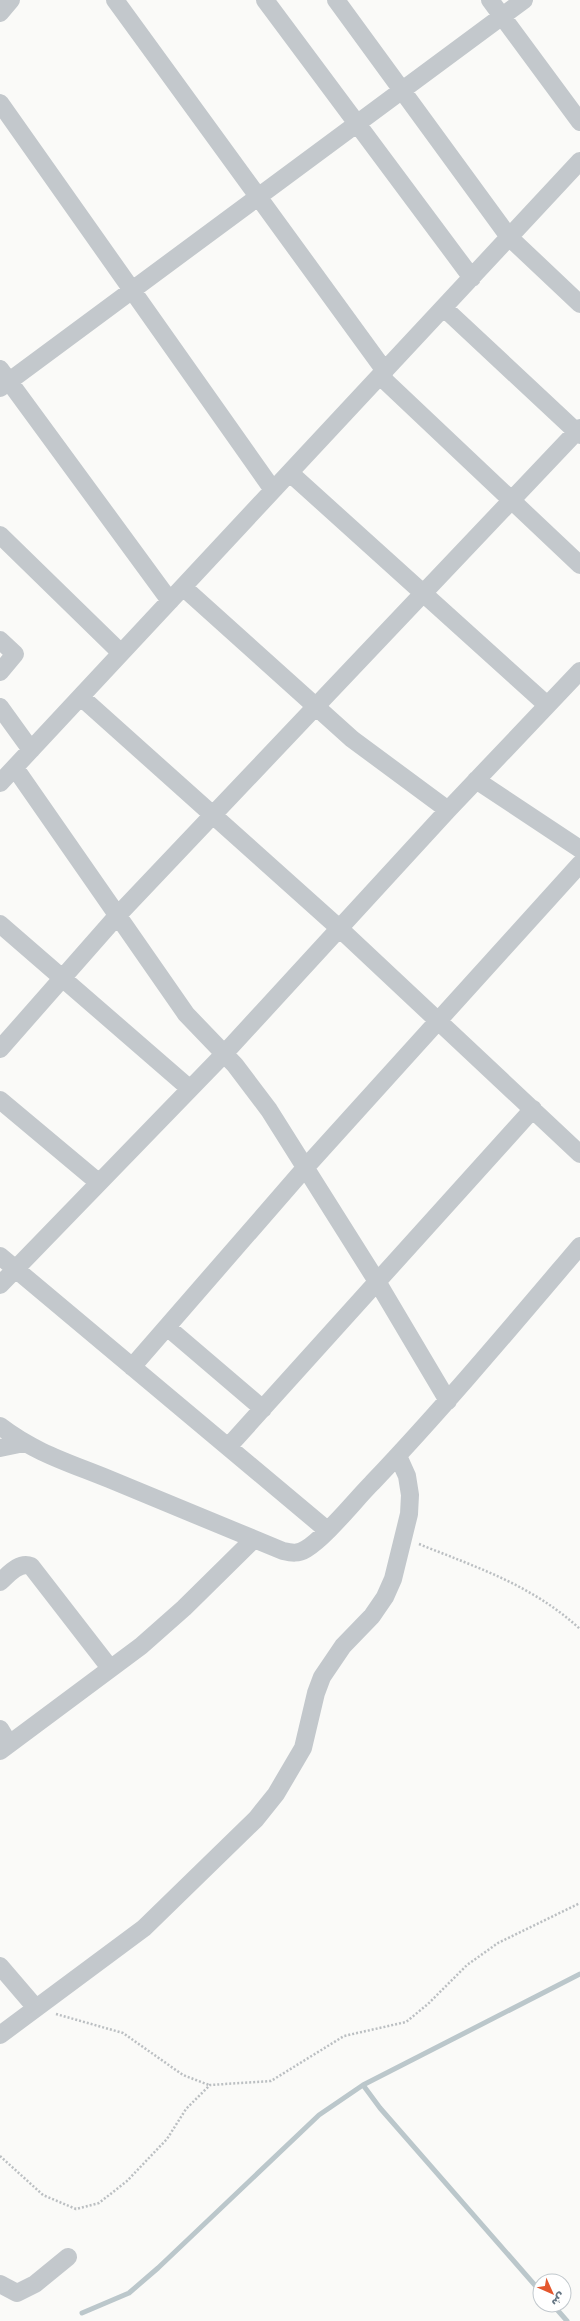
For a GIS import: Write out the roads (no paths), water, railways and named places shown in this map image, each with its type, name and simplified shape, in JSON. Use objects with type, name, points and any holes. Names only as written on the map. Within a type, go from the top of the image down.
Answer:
[{"type":"street","points":[[0,13],[11,0]]},
{"type":"street","points":[[115,0],[259,196],[382,373],[580,564]]},
{"type":"street","points":[[265,0],[472,278]]},
{"type":"street","points":[[336,0],[403,90],[509,238],[580,304]]},
{"type":"street","points":[[490,0],[580,122]]},
{"type":"street","points":[[170,601],[3,379],[132,291],[524,0]]},
{"type":"street","points":[[0,103],[273,490]]},
{"type":"street","points":[[0,783],[580,161]]},
{"type":"street","points":[[0,1049],[64,979],[117,916],[423,593],[579,431],[444,308]]},
{"type":"street","points":[[290,473],[547,705]]},
{"type":"street","points":[[0,535],[122,653]]},
{"type":"street","points":[[184,587],[352,739],[448,810]]},
{"type":"street","points":[[0,640],[15,654],[0,672]]},
{"type":"street","points":[[0,1285],[223,1054],[448,810],[580,671]]},
{"type":"street","points":[[81,697],[339,928],[440,1021],[580,1154]]},
{"type":"street","points":[[0,708],[31,750]]},
{"type":"street","points":[[15,768],[186,1014],[235,1065],[269,1110],[378,1283],[448,1401]]},
{"type":"street","points":[[476,780],[580,849]]},
{"type":"street","points":[[132,1367],[305,1168],[440,1021],[580,864]]},
{"type":"street","points":[[0,924],[189,1088]]},
{"type":"street","points":[[0,1100],[98,1182]]},
{"type":"street","points":[[228,1447],[533,1110]]},
{"type":"street","points":[[0,1426],[24,1443],[58,1460],[106,1478],[283,1551],[299,1553],[308,1548],[327,1530],[398,1456],[448,1401],[580,1246]]},
{"type":"street","points":[[0,1256],[327,1530]]},
{"type":"street","points":[[167,1327],[263,1409]]},
{"type":"street","points":[[0,1448],[24,1443]]},
{"type":"street","points":[[0,2035],[144,1928],[256,1819],[276,1794],[303,1748],[316,1693],[322,1677],[335,1656],[372,1616],[385,1597],[393,1579],[409,1514],[410,1495],[407,1476],[398,1456]]},
{"type":"street","points":[[3,1741],[141,1646],[184,1608],[254,1539]]},
{"type":"street","points":[[0,1582],[20,1566],[26,1564],[31,1566],[110,1668]]},
{"type":"street","points":[[0,1966],[36,2008]]},
{"type":"street","points":[[0,2284],[17,2294],[35,2284],[68,2257]]},
{"type":"waterway","points":[[82,2313],[129,2293],[158,2268],[319,2115],[363,2085],[580,1974]]},
{"type":"waterway","points":[[363,2085],[380,2108],[532,2282]]},
{"type":"waterway","points":[[560,2313],[567,2321]]}]
